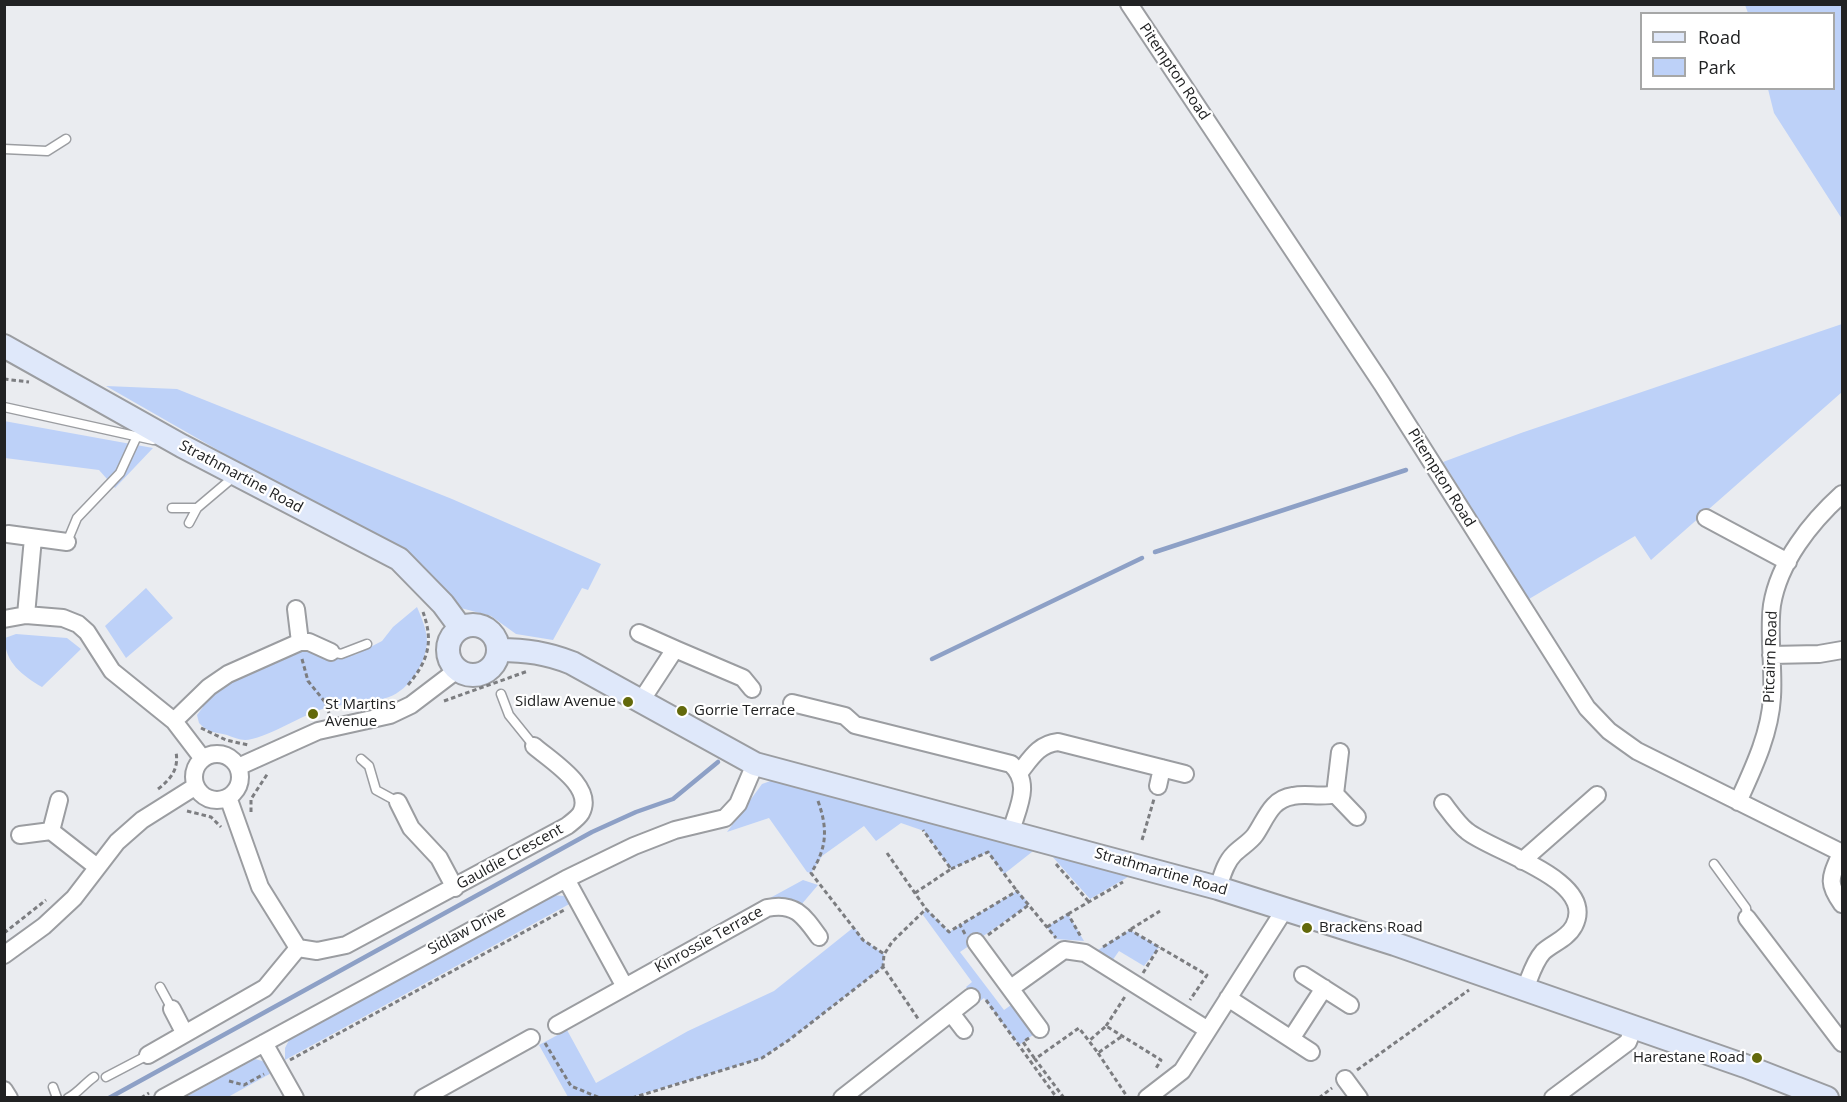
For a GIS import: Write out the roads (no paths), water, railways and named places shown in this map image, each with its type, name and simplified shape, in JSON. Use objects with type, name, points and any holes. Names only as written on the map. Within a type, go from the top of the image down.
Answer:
[{"type":"street","name":"Pitempton Road","points":[[1129,4],[1382,384],[1587,708],[1609,731],[1637,751],[1842,853],[1831,878],[1831,887],[1842,904]]},
{"type":"street","name":"Strathmartine Road","points":[[4,346],[182,446],[399,559],[443,604],[460,627]]},
{"type":"street","name":"Pitcairn Road","points":[[1738,802],[1766,731],[1772,698],[1772,604],[1788,562],[1808,529],[1842,494]]},
{"type":"street","points":[[1706,518],[1788,562]]},
{"type":"street","points":[[6,534],[68,542]]},
{"type":"street","points":[[26,615],[33,538]]},
{"type":"street","points":[[296,609],[300,642]]},
{"type":"street","points":[[4,619],[26,615],[63,618],[78,624],[87,632],[112,671],[178,717],[203,759]]},
{"type":"street","points":[[468,624],[486,627],[497,641],[499,650],[497,658],[488,670],[472,675],[458,670],[448,656],[447,648],[453,633],[460,627],[468,624]]},
{"type":"street","points":[[639,633],[743,678],[752,689]]},
{"type":"street","points":[[178,717],[209,687],[228,674],[300,642],[309,642],[332,652]]},
{"type":"street","points":[[641,701],[675,649]]},
{"type":"street","name":"Strathmartine Road","points":[[499,650],[526,650],[548,654],[572,663],[755,764],[1218,888],[1488,976],[1827,1098]]},
{"type":"street","points":[[1771,655],[1820,654],[1842,650]]},
{"type":"street","points":[[238,767],[333,719],[390,716],[411,705],[458,670]]},
{"type":"street","points":[[792,703],[845,716],[855,725],[1011,764],[1020,772],[1024,785],[1011,831]]},
{"type":"street","points":[[1020,772],[1039,748],[1048,743],[1058,742],[1185,774]]},
{"type":"street","name":"Gauldie Crescent","points":[[298,948],[317,951],[346,945],[567,826],[581,814],[585,801],[580,788],[534,746]]},
{"type":"street","points":[[1335,795],[1340,753]]},
{"type":"street","points":[[218,754],[226,756],[238,767],[240,781],[228,797],[221,799],[206,797],[196,786],[195,771],[203,759],[218,754]]},
{"type":"street","name":"Sidlaw Drive","points":[[164,1098],[566,879],[654,838],[725,818],[738,804],[755,764]]},
{"type":"street","points":[[1158,786],[1162,768]]},
{"type":"street","points":[[4,956],[44,926],[74,898],[117,842],[142,819],[196,786]]},
{"type":"street","points":[[1218,888],[1232,855],[1254,836],[1269,810],[1279,801],[1294,795],[1320,798],[1335,795]]},
{"type":"street","points":[[1335,795],[1357,817]]},
{"type":"street","points":[[1522,861],[1597,795]]},
{"type":"street","points":[[148,1055],[266,988],[298,948],[260,887],[228,797]]},
{"type":"street","points":[[51,831],[58,800]]},
{"type":"street","points":[[398,802],[411,828],[439,858],[455,888]]},
{"type":"street","points":[[1443,803],[1467,831],[1558,880],[1571,892],[1577,908],[1574,925],[1564,938],[1538,958],[1525,989]]},
{"type":"street","points":[[20,835],[51,831],[97,867]]},
{"type":"street","points":[[566,879],[625,987]]},
{"type":"street","name":"Kinrossie Terrace","points":[[557,1025],[767,908],[783,905],[799,913],[819,937]]},
{"type":"street","points":[[1153,1093],[1182,1071],[1285,909]]},
{"type":"street","points":[[1747,918],[1842,1043]]},
{"type":"street","points":[[976,942],[1040,1029]]},
{"type":"street","points":[[1011,988],[1064,950],[1087,949],[1137,980],[1208,1030]]},
{"type":"street","points":[[1303,975],[1350,1005]]},
{"type":"street","points":[[1291,1039],[1324,988]]},
{"type":"street","points":[[842,1098],[971,997]]},
{"type":"street","points":[[1228,998],[1311,1052]]},
{"type":"street","points":[[172,1009],[185,1034]]},
{"type":"street","points":[[951,1013],[964,1030]]},
{"type":"street","points":[[1557,1097],[1628,1042],[1634,1027]]},
{"type":"street","points":[[423,1098],[536,1036]]},
{"type":"street","points":[[264,1043],[295,1098]]},
{"type":"street","points":[[1345,1079],[1359,1098]]},
{"type":"street","points":[[4,1090],[9,1098]]},
{"type":"lane","points":[[4,149],[47,151],[66,139]]},
{"type":"lane","points":[[4,407],[182,446]]},
{"type":"lane","points":[[68,542],[77,518],[120,473],[137,436]]},
{"type":"lane","points":[[189,523],[197,508],[236,474]]},
{"type":"lane","points":[[172,508],[197,508]]},
{"type":"lane","points":[[332,652],[341,654],[367,644]]},
{"type":"lane","name":"Gauldie Crescent","points":[[501,694],[509,715],[534,746]]},
{"type":"lane","points":[[361,759],[369,766],[376,790],[398,802]]},
{"type":"lane","points":[[1714,864],[1746,908],[1747,918]]},
{"type":"lane","points":[[160,987],[172,1009]]},
{"type":"lane","points":[[106,1077],[148,1055]]},
{"type":"lane","points":[[68,1098],[77,1094],[82,1085],[94,1077]]},
{"type":"lane","points":[[53,1087],[57,1098]]},
{"type":"waterway","points":[[1155,552],[1406,470]]},
{"type":"waterway","points":[[932,659],[1142,558]]},
{"type":"waterway","points":[[109,1098],[592,832],[636,812],[673,799],[718,762]]},
{"type":"place","name":"Sidlaw Avenue","points":[[628,702]]},
{"type":"place","name":"Gorrie Terrace","points":[[682,711]]},
{"type":"place","name":"St Martins Avenue","points":[[313,714]]},
{"type":"place","name":"Brackens Road","points":[[1307,928]]},
{"type":"place","name":"Harestane Road","points":[[1757,1058]]}]
